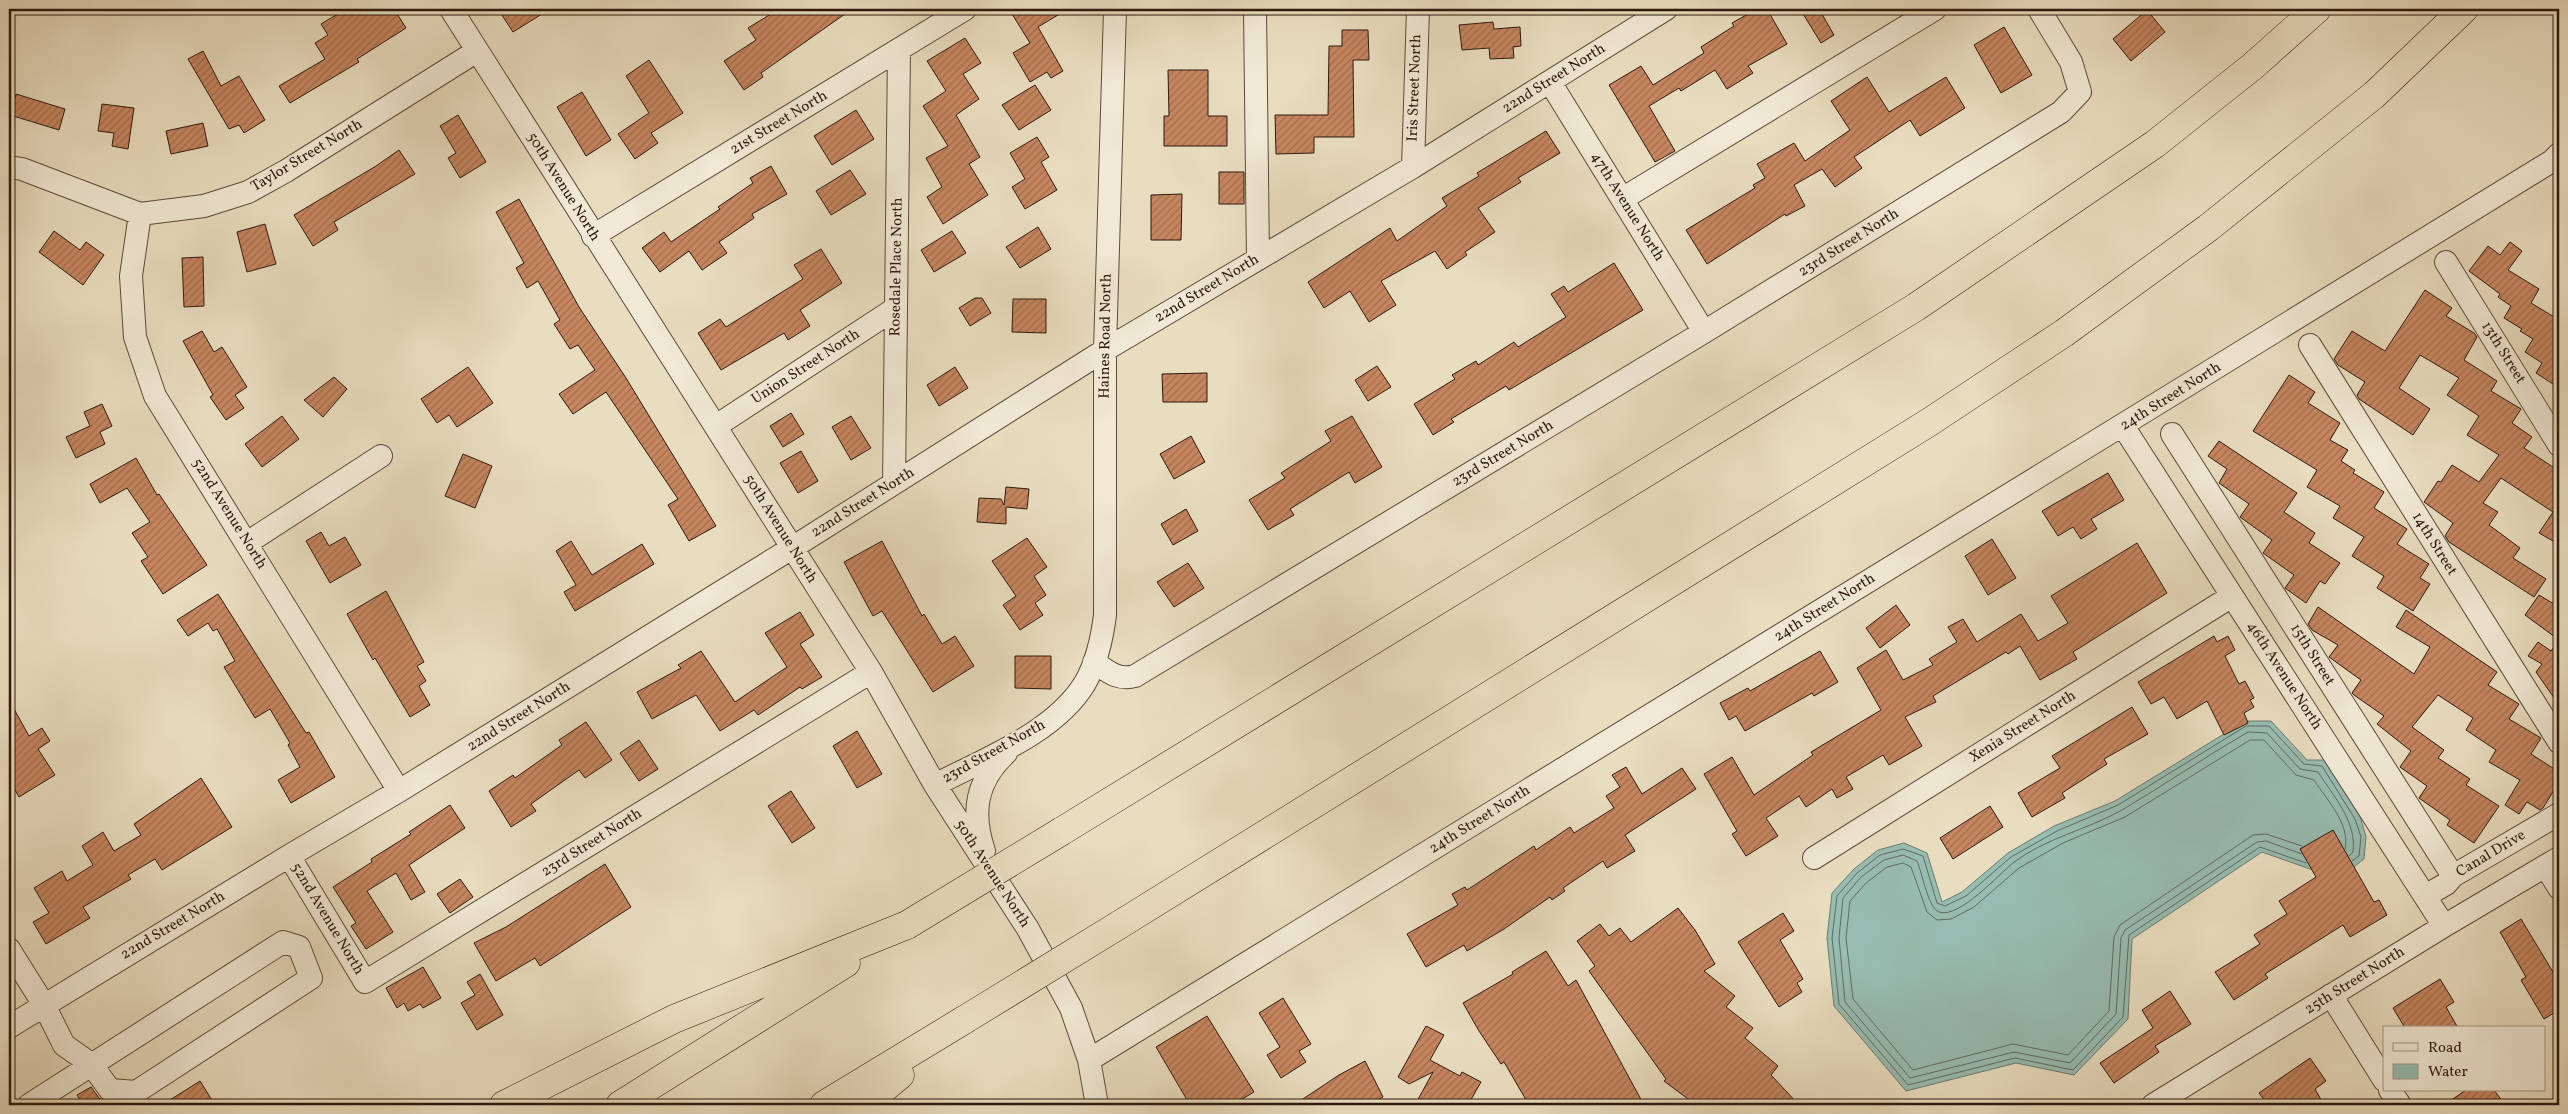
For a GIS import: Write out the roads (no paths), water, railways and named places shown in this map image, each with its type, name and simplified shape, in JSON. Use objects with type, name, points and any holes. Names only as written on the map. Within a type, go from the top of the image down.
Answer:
[{"type":"highway","points":[[620,1105],[907,926],[1916,307],[2155,144],[2253,66],[2317,9]]},
{"type":"highway","points":[[824,1105],[1119,925],[1911,434],[2064,333],[2208,228],[2374,95],[2464,9]]},
{"type":"highway","points":[[504,1105],[674,1019],[907,926]]},
{"type":"highway","points":[[864,1105],[964,1020]]},
{"type":"street","name":"50th Avenue North","points":[[451,9],[593,236],[716,426],[871,672],[935,785],[1028,929],[1071,1008],[1089,1060]]},
{"type":"street","name":"21st Street North","points":[[593,236],[965,9]]},
{"type":"street","name":"Haines Road North","points":[[1094,662],[1101,642],[1105,615],[1105,350],[1115,9]]},
{"type":"street","points":[[1255,9],[1258,259]]},
{"type":"street","name":"Iris Street North","points":[[1413,167],[1418,9]]},
{"type":"street","name":"22nd Street North","points":[[9,1027],[399,791],[792,548],[1105,350],[1413,167],[1666,9]]},
{"type":"street","points":[[1622,199],[1935,9]]},
{"type":"street","name":"23rd Street North","points":[[935,785],[1015,743],[1052,720],[1073,700],[1085,683],[1094,662],[1112,674],[1125,679],[1135,676],[1704,332],[2062,112],[2080,92],[2071,62],[2039,9]]},
{"type":"street","name":"Rosedale Place North","points":[[894,483],[899,50]]},
{"type":"street","name":"Taylor Street North","points":[[9,167],[22,169],[140,214],[204,206],[248,192],[286,171],[477,51]]},
{"type":"street","name":"47th Avenue North","points":[[1550,82],[1704,332]]},
{"type":"street","name":"24th Street North","points":[[1089,1060],[2123,426],[2543,166],[2559,154]]},
{"type":"street","name":"52nd Avenue North","points":[[140,214],[130,276],[135,337],[155,396],[247,542],[399,791]]},
{"type":"street","name":"13th Street","points":[[2446,262],[2559,445]]},
{"type":"street","name":"Union Street North","points":[[716,426],[896,308]]},
{"type":"street","name":"14th Street","points":[[2310,345],[2559,742]]},
{"type":"street","name":"46th Avenue North","points":[[2123,426],[2444,926]]},
{"type":"street","name":"15th Street","points":[[2172,434],[2453,876]]},
{"type":"street","points":[[247,542],[381,456]]},
{"type":"street","name":"Xenia Street North","points":[[1814,858],[2232,596]]},
{"type":"street","name":"23rd Street North","points":[[365,982],[871,672]]},
{"type":"street","points":[[991,870],[979,836],[977,815],[980,789],[991,767],[1015,743]]},
{"type":"street","name":"Canal Drive","points":[[2425,896],[2453,876],[2559,814]]},
{"type":"street","name":"52nd Avenue North","points":[[289,856],[365,982]]},
{"type":"street","points":[[2553,863],[2559,888]]},
{"type":"street","name":"25th Street North","points":[[2153,1105],[2444,926],[2553,863]]},
{"type":"street","points":[[9,949],[44,1005],[64,1044],[91,1064],[110,1090],[136,1092],[311,978],[300,947],[283,942],[91,1064],[29,1105]]},
{"type":"street","points":[[2331,996],[2383,1078]]},
{"type":"street","points":[[1089,1060],[1097,1105]]},
{"type":"street","points":[[2391,1092],[2400,1105]]},
{"type":"water","points":[[2245,721],[2271,721],[2307,760],[2324,760],[2360,816],[2366,837],[2364,859],[2341,877],[2310,869],[2262,852],[2132,939],[2128,1019],[2074,1075],[2016,1063],[1906,1091],[1834,1006],[1827,938],[1832,893],[1854,869],[1878,850],[1904,843],[1927,853],[1942,902],[1962,892],[2008,853],[2054,826],[2115,801]]}]
